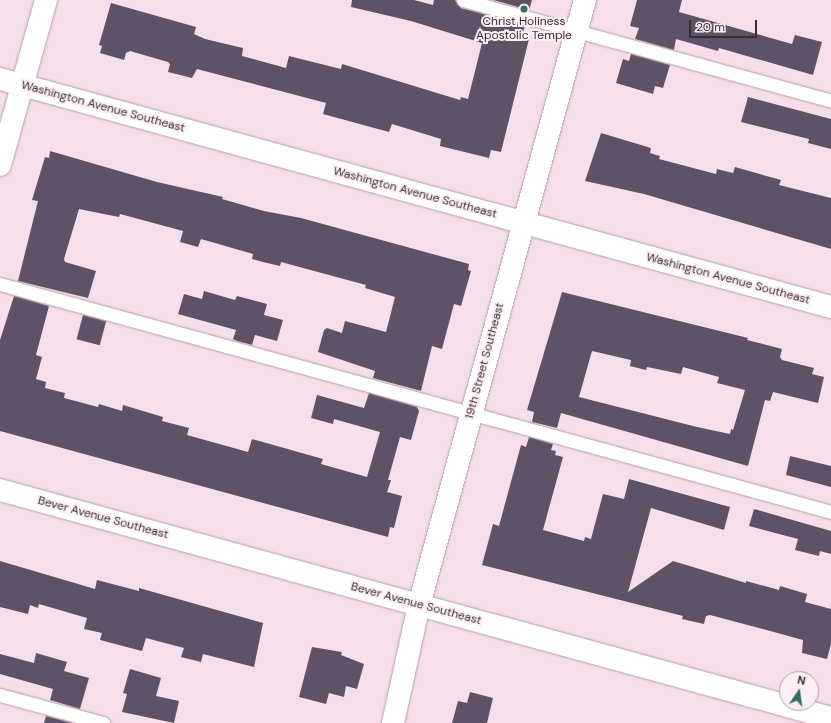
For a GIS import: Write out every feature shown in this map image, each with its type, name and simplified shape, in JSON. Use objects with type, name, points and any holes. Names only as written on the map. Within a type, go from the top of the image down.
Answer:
[{"type":"street","points":[[0,165],[46,0]]},
{"type":"street","name":"19th Street Southeast","points":[[393,723],[419,605],[470,414],[585,0]]},
{"type":"street","name":"Washington Avenue Southeast","points":[[0,79],[831,307]]},
{"type":"street","name":"Bever Avenue Southeast","points":[[0,490],[831,718]]},
{"type":"lane","points":[[463,0],[831,101]]},
{"type":"lane","points":[[0,284],[831,512]]},
{"type":"lane","points":[[0,695],[103,723]]},
{"type":"building","points":[[352,0],[414,0],[433,5],[434,0],[455,0],[461,8],[525,25],[523,33],[530,35],[501,152],[491,150],[489,158],[440,146],[441,139],[392,124],[389,132],[323,114],[326,103],[197,69],[192,78],[168,72],[170,64],[168,62],[130,51],[126,53],[124,60],[100,53],[102,46],[99,45],[111,3],[196,27],[194,34],[205,39],[243,48],[242,56],[286,68],[289,56],[341,69],[342,64],[460,100],[461,97],[468,99],[482,43],[411,21],[351,7]]},
{"type":"building","name":"Christ Holiness Apostolic Temple","points":[[493,0],[532,0],[529,10]]},
{"type":"building","points":[[637,0],[682,0],[679,12],[792,44],[795,35],[822,42],[813,75],[719,48],[718,51],[676,39],[674,50],[635,39],[639,28],[630,26]]},
{"type":"building","points":[[631,54],[670,65],[663,88],[655,86],[653,94],[616,83],[623,59],[629,61]]},
{"type":"building","points":[[748,97],[831,119],[831,149],[808,143],[809,139],[741,122]]},
{"type":"building","points":[[601,133],[651,148],[650,153],[660,156],[659,159],[716,174],[717,169],[733,173],[735,167],[781,180],[779,185],[831,198],[831,249],[644,194],[585,181]]},
{"type":"building","points":[[50,151],[157,182],[223,197],[222,199],[264,211],[301,218],[469,264],[468,270],[471,271],[461,306],[454,304],[442,349],[432,346],[421,391],[373,378],[375,371],[318,352],[324,330],[327,328],[342,333],[345,321],[386,332],[395,297],[365,288],[366,285],[281,262],[280,266],[252,259],[253,254],[201,239],[198,247],[180,242],[183,231],[120,214],[119,217],[79,209],[64,259],[65,262],[96,271],[88,298],[18,281],[38,201],[32,200],[45,157],[49,158]]},
{"type":"building","points":[[204,291],[235,300],[237,296],[267,304],[264,315],[283,320],[277,341],[255,335],[252,345],[237,341],[233,339],[236,330],[178,314],[184,294],[202,299]]},
{"type":"building","points":[[562,292],[748,338],[747,340],[782,349],[780,357],[782,360],[814,368],[812,374],[824,377],[818,403],[773,392],[770,401],[765,400],[748,466],[561,413],[557,428],[532,422],[534,412],[527,410]],"holes":[[[592,351],[631,360],[630,366],[646,370],[647,367],[681,374],[683,367],[719,377],[717,383],[745,390],[733,430],[731,429],[730,434],[697,427],[579,397]]]},
{"type":"building","points":[[14,296],[49,306],[36,355],[42,357],[36,379],[46,382],[45,388],[65,393],[64,398],[98,407],[99,404],[122,411],[123,405],[163,417],[162,421],[189,428],[187,435],[248,452],[252,439],[323,459],[321,464],[367,477],[380,432],[334,419],[333,424],[311,418],[317,395],[364,408],[369,393],[417,407],[419,411],[411,440],[400,437],[388,480],[391,480],[387,492],[402,496],[394,528],[390,527],[388,537],[0,431],[0,340]]},
{"type":"building","points":[[83,315],[106,321],[100,345],[77,339]]},
{"type":"building","points":[[529,437],[553,444],[551,450],[556,451],[555,455],[563,457],[543,530],[584,541],[585,537],[591,539],[603,494],[624,499],[629,479],[730,507],[724,530],[651,508],[628,592],[673,561],[746,583],[746,581],[779,590],[780,586],[807,594],[805,602],[831,609],[831,644],[827,659],[802,653],[803,640],[759,628],[710,615],[706,616],[704,624],[682,619],[683,616],[482,565],[493,524],[499,526],[521,445],[526,447]]},
{"type":"building","points":[[790,456],[831,466],[831,487],[786,475]]},
{"type":"building","points":[[754,509],[831,531],[831,554],[820,551],[819,556],[795,550],[798,539],[749,526]]},
{"type":"building","points":[[0,561],[95,589],[97,580],[139,591],[139,588],[263,623],[254,667],[203,654],[201,662],[181,657],[184,648],[146,638],[142,651],[100,640],[102,633],[84,629],[87,618],[39,604],[38,608],[30,605],[28,614],[0,607]]},
{"type":"building","points":[[312,647],[342,652],[341,655],[364,664],[357,689],[346,686],[344,697],[329,693],[326,704],[299,697]]},
{"type":"building","points":[[36,653],[67,662],[64,671],[89,678],[80,709],[50,700],[53,689],[0,674],[0,654],[34,663]]},
{"type":"building","points":[[130,669],[161,678],[156,696],[179,701],[174,723],[122,712],[127,694],[123,693]]},
{"type":"building","points":[[470,692],[493,698],[487,723],[452,723],[458,701],[467,703]]},
{"type":"building","points":[[46,716],[72,723],[44,723]]},
{"type":"place","name":"Christ Holiness Apostolic Temple","points":[[524,9]]}]
